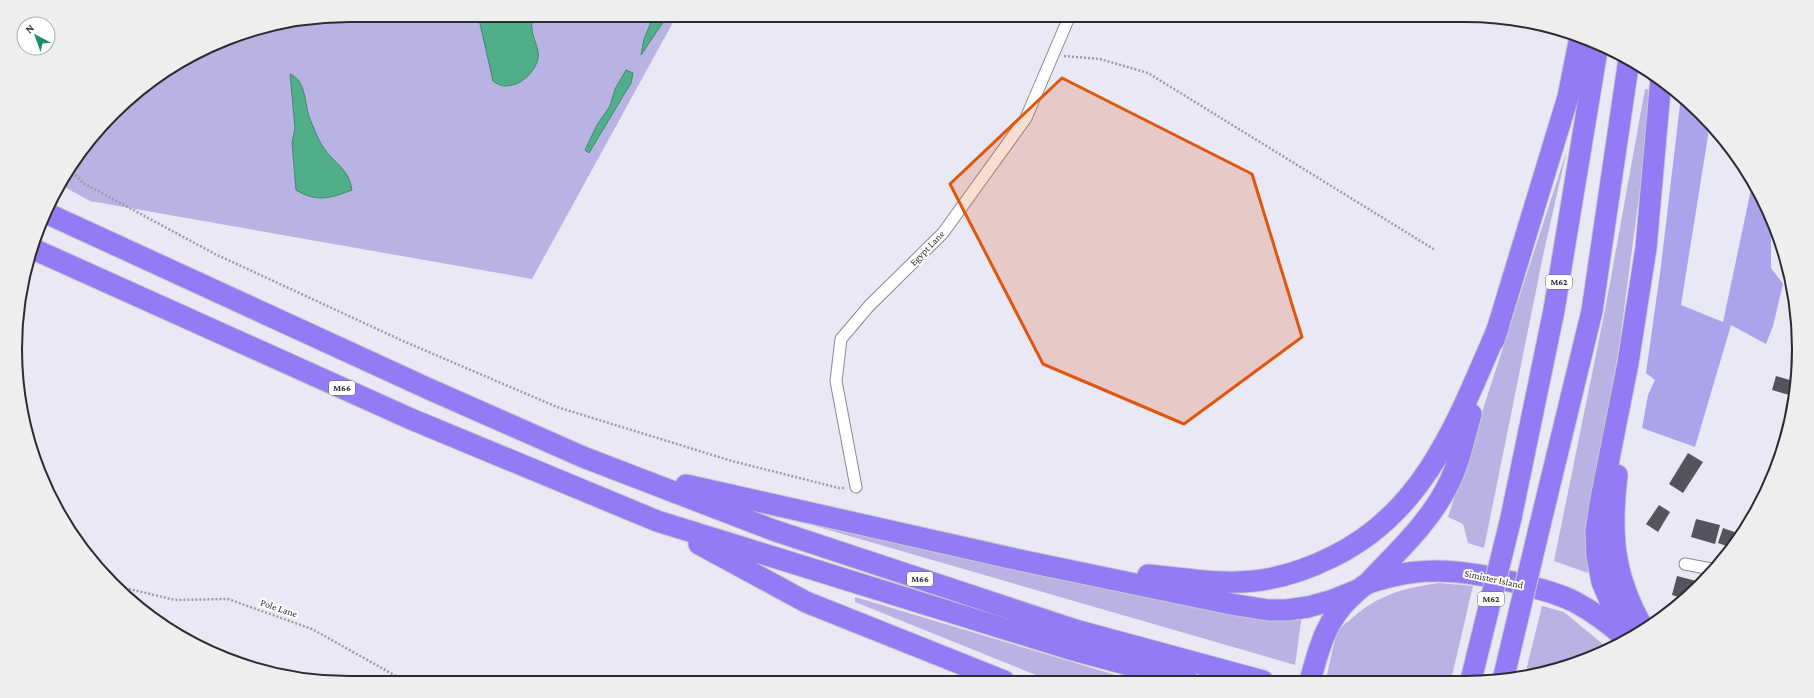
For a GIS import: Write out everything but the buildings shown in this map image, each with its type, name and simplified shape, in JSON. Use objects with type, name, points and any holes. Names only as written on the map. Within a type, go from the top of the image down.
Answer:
[{"type":"highway","points":[[1311,676],[1319,649],[1331,619],[1424,523],[1448,486],[1498,328],[1568,97],[1579,43]]},
{"type":"highway","name":"M62","points":[[1472,676],[1511,518],[1554,310],[1597,50]]},
{"type":"highway","points":[[1505,673],[1592,311],[1628,66]]},
{"type":"highway","points":[[1630,631],[1602,582],[1597,556],[1596,532],[1600,504],[1628,363],[1646,248],[1660,87]]},
{"type":"highway","name":"M66","points":[[51,215],[429,389],[583,457],[773,530],[1075,630],[1245,676]]},
{"type":"highway","name":"M66","points":[[37,251],[411,419],[657,521],[1070,649],[1170,676]]},
{"type":"highway","points":[[583,457],[662,479],[1024,561],[1210,581],[1254,581],[1288,574],[1318,564],[1343,552],[1368,536],[1391,517],[1410,497],[1455,427],[1498,328]]},
{"type":"highway","name":"M66","points":[[657,521],[806,602],[991,676]]},
{"type":"highway","name":"Simister Island","points":[[1024,561],[1231,604],[1268,610],[1287,610],[1308,607],[1333,600],[1364,586],[1402,574],[1433,571],[1460,572],[1483,575],[1546,590],[1574,601],[1627,632]]},
{"type":"street","name":"Egypt Lane","points":[[856,487],[836,381],[841,339],[869,306],[943,233],[1026,118],[1067,22]]},
{"type":"street","points":[[1685,564],[1708,568]]},
{"type":"path","points":[[1054,55],[1100,59],[1148,73],[1435,250]]},
{"type":"path","points":[[73,173],[83,183],[215,254],[403,341],[557,407],[732,461],[839,488],[856,487]]},
{"type":"path","name":"Pole Lane","points":[[126,588],[175,600],[228,599],[312,628],[396,676]]},
{"type":"highlighted area","points":[[1062,78],[1252,174],[1302,337],[1184,424],[1043,364],[950,184]]},
{"type":"shaded area","points":[[349,22],[673,22],[532,279],[90,201],[65,187],[77,167],[103,133],[133,103],[167,77],[204,56],[244,39],[285,28]]},
{"type":"shaded area","points":[[480,22],[532,22],[532,29],[538,56],[532,71],[529,75],[516,84],[504,86],[493,81]]},
{"type":"shaded area","points":[[651,22],[663,22],[641,55],[644,39]]},
{"type":"shaded area","points":[[626,70],[633,73],[631,83],[589,153],[585,150],[597,125],[610,106],[615,89]]},
{"type":"shaded area","points":[[290,74],[295,77],[302,87],[308,113],[319,141],[327,153],[348,176],[352,190],[331,197],[317,198],[311,197],[296,190],[292,143],[295,128]]},
{"type":"shaded area","points":[[1645,89],[1653,90],[1619,348],[1587,523],[1586,545],[1588,573],[1554,561],[1606,305]]},
{"type":"shaded area","points":[[1680,102],[1709,131],[1681,305],[1723,322],[1751,191],[1771,234],[1771,268],[1783,284],[1773,326],[1766,344],[1731,325],[1695,447],[1642,428],[1648,395],[1655,380],[1646,373],[1661,266]]},
{"type":"shaded area","points":[[1567,150],[1544,251],[1484,548],[1468,543],[1463,524],[1448,517]]},
{"type":"shaded area","points":[[815,526],[1284,617],[1302,615],[1295,665]]},
{"type":"shaded area","points":[[1439,583],[1473,586],[1452,676],[1326,676],[1335,640],[1341,627],[1370,604],[1391,594],[1414,587]]},
{"type":"shaded area","points":[[855,597],[1119,676],[1039,676],[855,602]]},
{"type":"shaded area","points":[[1542,606],[1564,612],[1604,645],[1570,659],[1526,670]]}]
